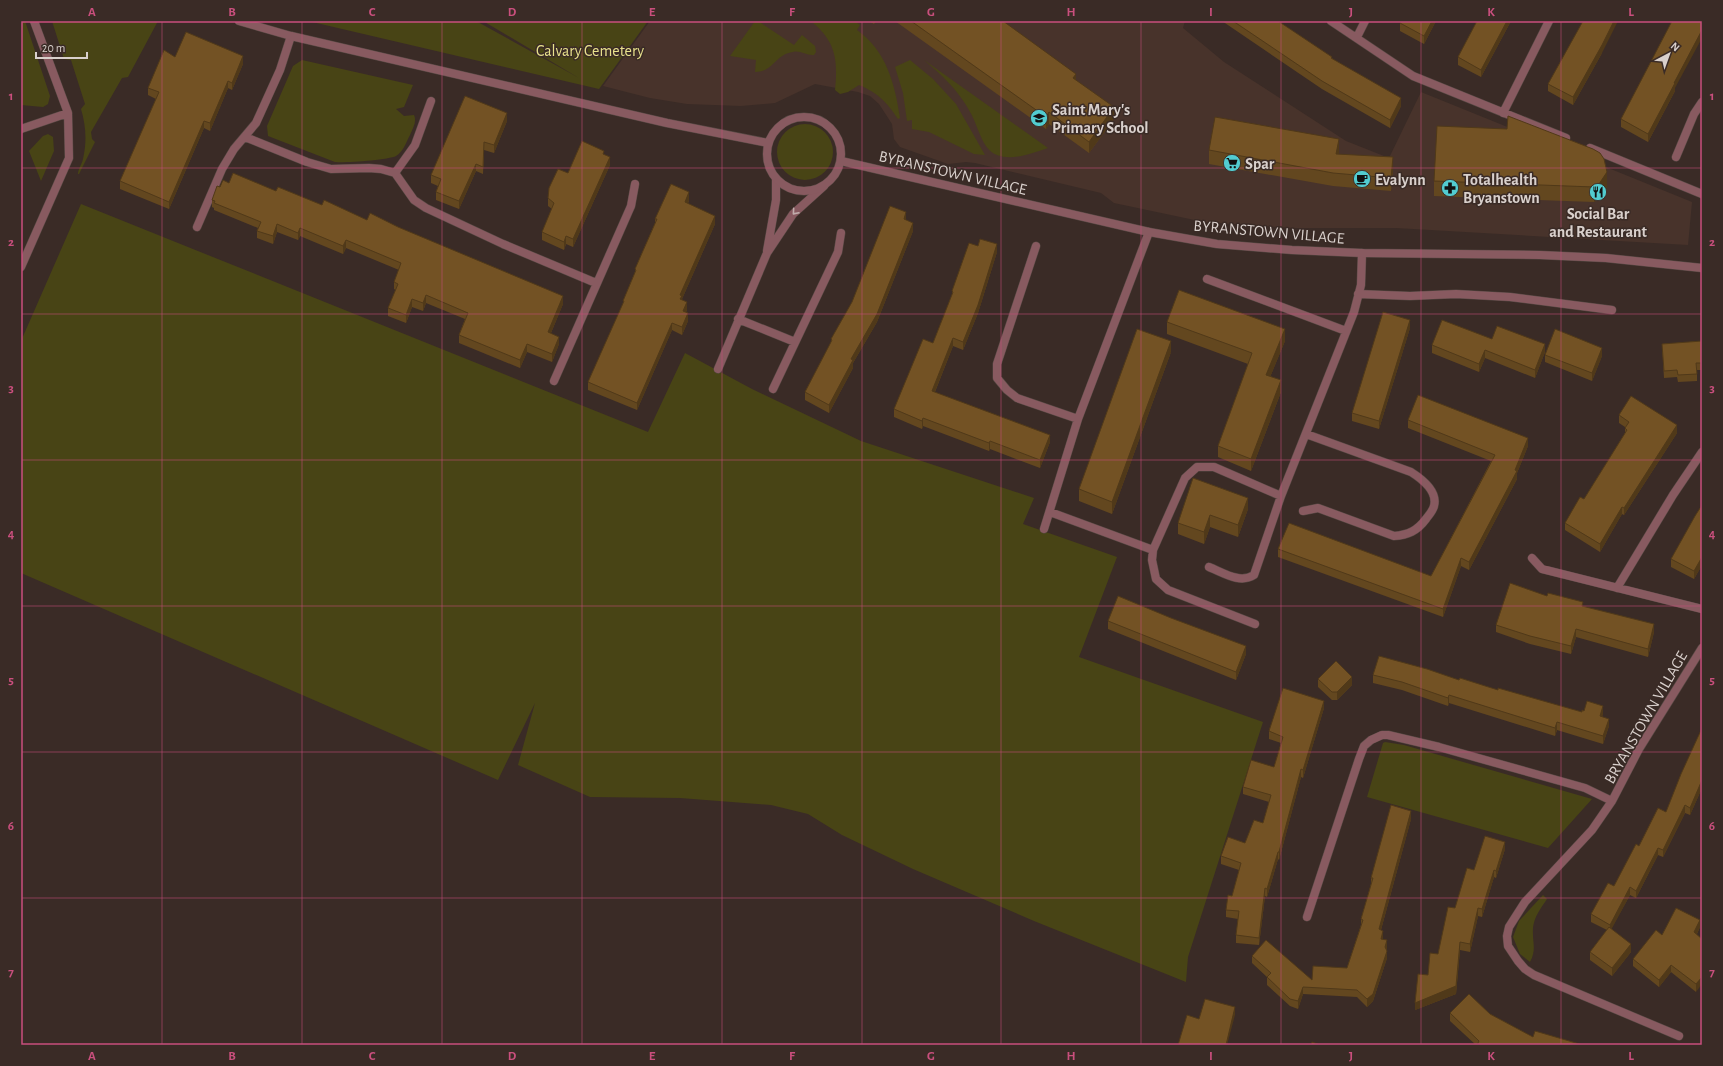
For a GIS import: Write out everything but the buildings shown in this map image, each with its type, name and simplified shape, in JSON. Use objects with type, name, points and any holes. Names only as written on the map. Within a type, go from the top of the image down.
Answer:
[{"type":"street","points":[[21,267],[69,158],[68,113],[34,21]]},
{"type":"street","points":[[239,21],[291,36],[667,123],[768,143]]},
{"type":"street","points":[[1331,21],[1413,76],[1702,194]]},
{"type":"street","points":[[1357,37],[1365,21]]},
{"type":"street","points":[[1503,113],[1549,21]]},
{"type":"street","points":[[197,227],[222,169],[256,123],[280,70],[291,36]]},
{"type":"street","points":[[395,173],[415,145],[431,101]]},
{"type":"street","points":[[1676,157],[1694,114],[1702,102]]},
{"type":"street","points":[[21,129],[68,113]]},
{"type":"street","points":[[718,369],[767,254],[793,214],[824,186],[835,175],[841,161],[841,150],[838,140],[833,130],[825,123],[815,118],[803,117],[792,119],[781,124],[773,132],[768,143],[767,162],[776,180],[787,187],[799,191],[812,191],[824,186]]},
{"type":"street","points":[[245,137],[307,162],[331,169],[369,168],[381,169],[395,173],[414,200],[426,208],[503,244],[596,283]]},
{"type":"street","name":"BYRANSTOWN VILLAGE","points":[[841,161],[1149,232],[1217,244],[1292,250],[1362,253],[1540,255],[1606,258],[1702,268]]},
{"type":"street","points":[[767,254],[776,200],[776,180]]},
{"type":"street","points":[[554,381],[631,206],[635,184]]},
{"type":"street","points":[[1044,530],[1078,419],[1149,232]]},
{"type":"street","points":[[773,388],[838,252],[841,233]]},
{"type":"street","points":[[1036,246],[997,364],[997,378],[1007,390],[1017,398],[1078,419]]},
{"type":"street","points":[[1209,567],[1235,578],[1247,579],[1254,575],[1281,496],[1354,312],[1361,285],[1362,253]]},
{"type":"street","points":[[1207,279],[1346,331]]},
{"type":"street","points":[[1358,294],[1410,296],[1456,294],[1510,297],[1612,310]]},
{"type":"street","points":[[738,319],[794,342]]},
{"type":"street","points":[[1304,511],[1318,508],[1394,536],[1406,535],[1419,528],[1434,506],[1433,495],[1429,486],[1420,477],[1411,472],[1306,434]]},
{"type":"street","points":[[1617,588],[1673,495],[1702,452]]},
{"type":"street","points":[[1255,624],[1168,590],[1156,579],[1152,560],[1153,550],[1185,478],[1197,467],[1214,467],[1281,496]]},
{"type":"street","points":[[1050,512],[1153,550]]},
{"type":"street","points":[[1532,558],[1542,569],[1702,609]]},
{"type":"street","name":"BRYANSTOWN VILLAGE","points":[[1679,1036],[1534,975],[1518,962],[1508,946],[1507,936],[1509,927],[1525,902],[1592,830],[1612,801],[1639,749],[1702,648]]},
{"type":"street","points":[[1307,917],[1359,759],[1364,746],[1375,737],[1388,735],[1439,747],[1584,788],[1612,801]]},
{"type":"shaded area","points":[[650,21],[1185,21],[1183,28],[1224,62],[1346,141],[1389,158],[1421,92],[1692,202],[1688,245],[1396,228],[1294,228],[1204,222],[1114,203],[1101,193],[975,163],[966,162],[948,164],[900,147],[894,139],[892,124],[879,104],[870,96],[858,92],[815,84],[775,103],[741,106],[687,104],[650,98],[603,86]]},
{"type":"green space","points":[[21,21],[25,21],[50,96],[48,104],[43,107],[21,105]]},
{"type":"green space","points":[[52,21],[158,21],[128,77],[122,78],[91,132],[92,139],[95,142],[79,174],[78,172],[83,159],[85,146],[85,128],[81,109],[85,104],[71,60],[64,59]]},
{"type":"green space","name":"Calvary Cemetery","points":[[308,21],[476,21],[579,78],[483,21],[648,21],[599,89]]},
{"type":"green space","points":[[755,21],[758,21],[794,45],[802,35],[815,46],[816,52],[814,55],[801,52],[787,53],[766,69],[755,72],[756,60],[730,56]]},
{"type":"green space","points":[[855,21],[860,25],[857,30],[875,47],[888,69],[898,105],[900,118],[898,119],[882,99],[866,88],[859,85],[848,92],[840,94],[835,90],[836,70],[834,52],[826,37],[812,22]]},
{"type":"green space","points":[[302,60],[413,85],[404,107],[396,109],[404,116],[414,115],[415,118],[415,123],[401,152],[396,156],[384,159],[357,162],[335,162],[268,136],[267,126],[293,66]]},
{"type":"green space","points":[[910,60],[933,79],[956,104],[985,155],[974,154],[929,132],[912,129],[912,120],[907,121],[903,93],[895,67]]},
{"type":"green space","points":[[924,60],[1048,148],[1016,157],[1003,157],[992,152],[984,143],[973,117],[961,97],[944,78]]},
{"type":"green space","points":[[805,124],[816,126],[825,132],[831,141],[833,152],[831,163],[825,172],[816,178],[805,180],[794,178],[785,172],[779,163],[777,152],[779,141],[785,132],[794,126]]},
{"type":"green space","points":[[48,134],[53,137],[54,151],[41,181],[29,151],[43,136]]},
{"type":"green space","points":[[81,204],[648,432],[685,353],[752,389],[861,441],[1034,498],[1023,524],[1117,557],[1079,657],[1263,722],[1188,957],[1186,982],[1034,921],[913,869],[842,835],[808,814],[771,805],[680,798],[590,797],[518,765],[535,703],[498,780],[21,573],[21,341]]},
{"type":"green space","points":[[1383,743],[1404,745],[1592,799],[1548,848],[1367,797]]},
{"type":"green space","points":[[1543,895],[1547,899],[1535,920],[1533,933],[1534,949],[1530,962],[1520,954],[1513,937],[1519,921]]},
{"type":"place","name":"Saint Mary's Primary School","points":[[1039,118]]},
{"type":"place","name":"Spar","points":[[1232,163]]},
{"type":"place","name":"Evalynn","points":[[1362,179]]},
{"type":"place","name":"Totalhealth Bryanstown","points":[[1450,188]]},
{"type":"place","name":"Social Bar and Restaurant","points":[[1598,192]]}]
